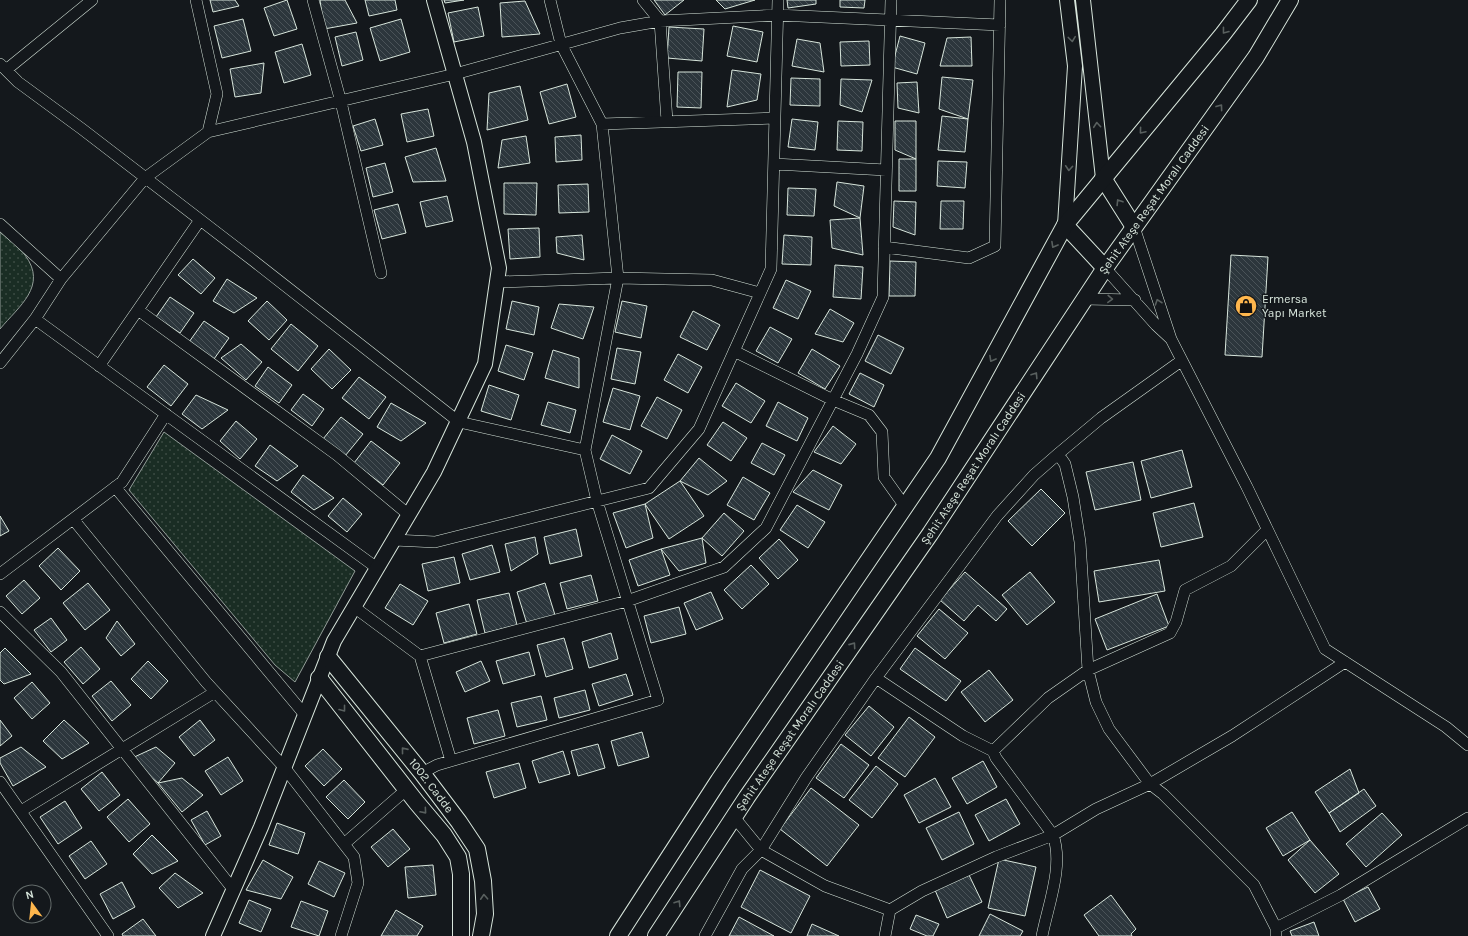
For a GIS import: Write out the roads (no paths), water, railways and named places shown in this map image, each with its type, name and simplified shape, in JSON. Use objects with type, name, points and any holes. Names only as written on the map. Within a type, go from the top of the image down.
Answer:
[{"type":"main road","points":[[618,936],[719,780],[906,508],[938,458],[1066,225],[1103,178],[1223,34],[1249,0]]},
{"type":"main road","name":"Şehit Ateşe Reşat Moralı Caddesi","points":[[656,936],[734,816],[930,534],[1105,268],[1256,57],[1290,0]]},
{"type":"main road","points":[[1103,178],[1134,226]]},
{"type":"main road","points":[[1066,225],[1105,268]]},
{"type":"main road","name":"1002. Cadde","points":[[328,657],[422,773],[459,822],[477,849],[483,881],[485,914],[481,936]]},
{"type":"main road","name":"1002. Cadde","points":[[319,678],[407,790],[444,834],[458,857],[461,874],[461,936]]},
{"type":"main road","points":[[407,790],[422,773]]},
{"type":"street","points":[[92,0],[3,67],[18,82],[200,220],[459,422],[585,450]]},
{"type":"street","points":[[196,0],[217,94],[208,132]]},
{"type":"street","points":[[313,0],[341,102],[381,273]]},
{"type":"street","points":[[213,936],[284,767],[334,641],[434,472],[459,422],[485,364],[499,268],[474,142],[434,0]]},
{"type":"street","points":[[422,773],[437,765],[658,700],[597,501],[585,450],[618,278],[602,124],[561,44],[550,0]]},
{"type":"street","points":[[643,0],[660,21],[667,121]]},
{"type":"street","points":[[394,540],[435,542],[649,488],[699,429],[771,268],[778,0]]},
{"type":"street","points":[[420,656],[627,601],[724,567],[766,528],[833,400],[883,298],[891,0]]},
{"type":"street","points":[[884,247],[969,258],[995,246],[1000,0]]},
{"type":"street","points":[[1066,225],[1075,66],[1068,0]]},
{"type":"street","points":[[1083,0],[1103,178]]},
{"type":"street","points":[[0,363],[35,319],[62,279],[145,178],[208,132],[455,74],[620,28],[660,21],[777,16],[1000,25]]},
{"type":"street","points":[[602,124],[775,118]]},
{"type":"street","points":[[774,164],[886,170]]},
{"type":"street","points":[[99,366],[200,220]]},
{"type":"street","points":[[0,224],[62,279]]},
{"type":"street","points":[[1134,226],[1171,338],[1247,487],[1266,531],[1325,649],[1446,727],[1468,746]]},
{"type":"street","points":[[1105,268],[1156,325],[1171,338]]},
{"type":"street","points":[[497,282],[618,278],[712,280],[760,293]]},
{"type":"street","points":[[1085,298],[1135,300]]},
{"type":"street","points":[[138,310],[336,455],[409,514]]},
{"type":"street","points":[[35,319],[377,568]]},
{"type":"street","points":[[734,351],[833,400],[869,415],[882,432],[884,477],[906,508]]},
{"type":"street","points":[[705,936],[742,869],[761,850],[806,778],[876,678],[997,516],[1034,475],[1058,454],[1101,418],[1182,361]]},
{"type":"street","points":[[0,574],[122,482],[166,414]]},
{"type":"street","points":[[1058,454],[1065,464],[1073,497],[1080,542],[1088,670],[1096,702],[1109,729],[1150,784],[1163,794],[1254,885],[1276,932],[1341,895],[1468,818]]},
{"type":"street","points":[[115,487],[305,715]]},
{"type":"street","points":[[73,520],[215,692],[284,767],[354,857],[358,883],[342,936]]},
{"type":"street","points":[[993,751],[1048,698],[1088,670],[1170,633],[1176,622],[1185,590],[1231,566],[1266,531]]},
{"type":"street","points":[[354,607],[420,656],[451,761]]},
{"type":"street","points":[[0,612],[61,672],[233,889]]},
{"type":"street","points":[[885,936],[890,910],[922,891],[996,857],[1053,835],[1096,809],[1150,784],[1232,736],[1345,662]]},
{"type":"street","points":[[876,678],[963,736],[993,751],[996,758],[1053,835],[1057,848],[1054,876],[1042,936]]},
{"type":"street","points":[[21,811],[123,750],[215,692]]},
{"type":"street","points":[[0,782],[108,936]]},
{"type":"street","points":[[344,844],[407,790]]},
{"type":"street","points":[[734,816],[761,850],[825,886],[890,910]]},
{"type":"place","name":"Ermersa Yapı Market","points":[[1246,306]]}]
